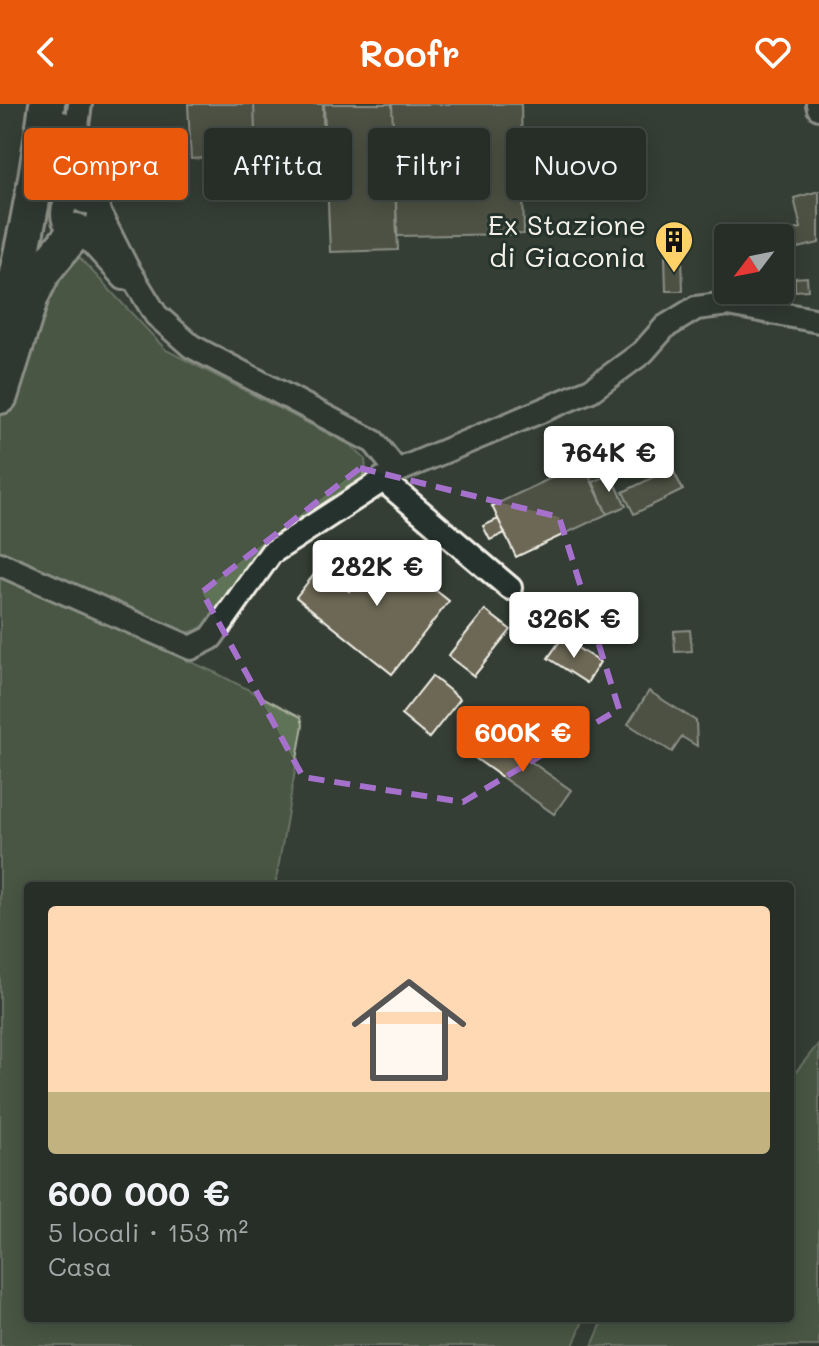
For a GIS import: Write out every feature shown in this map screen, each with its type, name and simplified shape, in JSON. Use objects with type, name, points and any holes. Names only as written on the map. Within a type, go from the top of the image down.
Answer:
[{"type":"main road","points":[[23,104],[69,201]]},
{"type":"main road","points":[[0,396],[31,296],[44,270],[69,201],[47,104]]},
{"type":"main road","points":[[64,104],[57,163],[69,201]]},
{"type":"main road","points":[[0,247],[69,201]]},
{"type":"main road","points":[[0,342],[20,268],[69,201]]},
{"type":"street","points":[[80,104],[69,201],[156,315],[191,346],[374,442],[389,475],[510,588]]},
{"type":"street","points":[[0,564],[191,648],[211,638],[271,553],[389,475],[591,390],[643,352],[665,327],[696,308],[728,304],[819,321]]},
{"type":"highlighted area","points":[[360,468],[559,517],[619,709],[463,802],[303,777],[202,592]]},
{"type":"green space","points":[[75,253],[166,350],[350,445],[365,459],[366,469],[361,482],[299,520],[271,542],[246,568],[210,620],[190,632],[178,633],[0,556],[0,414],[33,309]]},
{"type":"green space","points":[[0,578],[216,673],[301,717],[303,725],[276,882],[24,882],[24,1322],[582,1322],[573,1346],[0,1346]]},
{"type":"green space","points":[[819,1043],[819,1346],[592,1346],[602,1322],[794,1322],[794,1074]]},
{"type":"building","points":[[188,104],[254,104],[255,128],[204,128],[204,158],[191,159]]},
{"type":"building","points":[[254,104],[323,104],[323,128],[255,128]]},
{"type":"building","points":[[324,104],[392,104],[393,128],[368,128],[368,200],[396,200],[398,250],[330,252],[328,200],[352,200],[352,128],[325,128]]},
{"type":"building","points":[[392,104],[521,104],[522,128],[506,128],[506,200],[523,200],[524,234],[397,236],[396,200],[490,200],[490,128],[393,128]]},
{"type":"building","points":[[819,191],[819,243],[794,249],[794,230],[801,228],[794,198]]},
{"type":"building","name":"Ex Stazione di Giaconia","points":[[665,256],[682,256],[683,291],[666,291]]},
{"type":"building","points":[[807,277],[808,290],[795,291],[795,278]]},
{"type":"building","points":[[583,463],[607,514],[516,557],[492,506]]},
{"type":"building","points":[[672,468],[683,490],[634,514],[623,492]]},
{"type":"building","points":[[611,474],[626,506],[607,514],[593,482]]},
{"type":"building","points":[[498,519],[505,533],[490,540],[483,526]]},
{"type":"building","points":[[383,548],[449,601],[392,674],[296,597],[320,567],[349,591]]},
{"type":"building","points":[[485,610],[511,630],[474,676],[448,656]]},
{"type":"building","points":[[690,630],[692,651],[675,652],[674,631]]},
{"type":"building","points":[[562,638],[600,662],[587,683],[548,658]]},
{"type":"building","points":[[432,676],[460,699],[429,738],[401,715]]},
{"type":"building","points":[[649,691],[696,721],[697,746],[682,737],[672,752],[628,724]]},
{"type":"building","points":[[492,734],[571,790],[554,814],[475,758]]},
{"type":"place","name":"Ex Stazione di Giaconia","points":[[674,274]]}]
